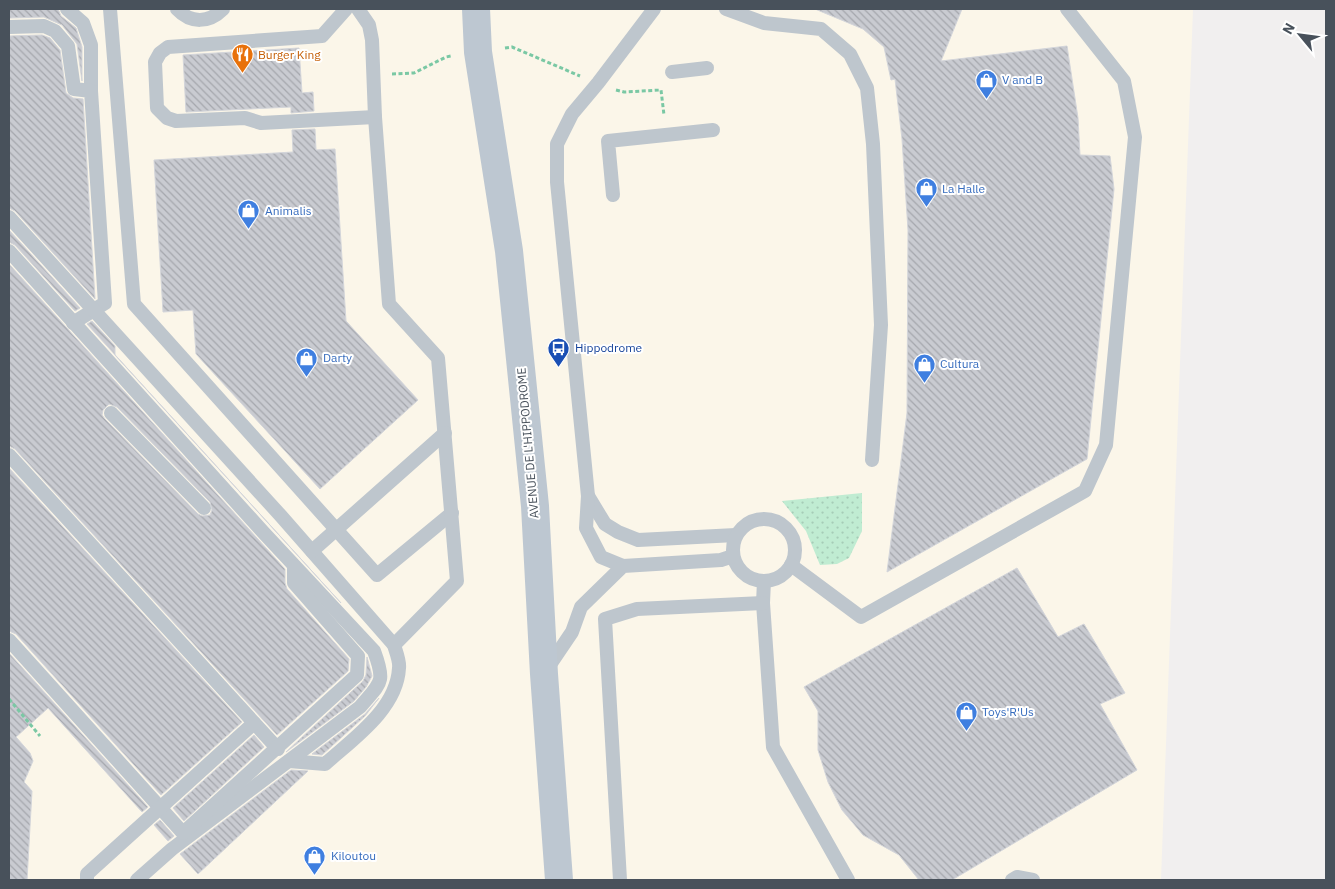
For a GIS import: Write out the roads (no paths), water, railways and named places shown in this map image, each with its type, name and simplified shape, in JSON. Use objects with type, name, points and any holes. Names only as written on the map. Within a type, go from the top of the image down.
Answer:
[{"type":"main road","name":"AVENUE DE L'HIPPODROME","points":[[476,9],[478,52],[509,251],[535,506],[544,674],[559,880]]},
{"type":"lane","points":[[67,9],[83,23],[90,45],[91,92],[105,303],[73,323]]},
{"type":"lane","points":[[110,9],[134,304],[377,575],[452,513]]},
{"type":"lane","points":[[177,9],[187,17],[197,20],[208,19],[223,9]]},
{"type":"lane","points":[[346,9],[322,36],[168,46],[160,53],[155,62],[157,108],[167,118],[176,121],[245,118],[261,123],[375,117]]},
{"type":"lane","points":[[358,9],[369,25],[372,40],[375,117],[390,304],[438,358],[457,581],[394,645]]},
{"type":"lane","points":[[654,9],[572,114],[557,144],[558,191],[588,496],[586,528],[601,557],[623,566],[721,560],[733,556]]},
{"type":"lane","points":[[726,9],[764,22],[821,30],[850,54],[867,88],[873,144],[881,325],[872,460]]},
{"type":"lane","points":[[791,565],[861,617],[1085,491],[1106,445],[1135,137],[1124,81],[1067,9]]},
{"type":"lane","points":[[9,27],[44,26],[55,31],[68,46],[74,89],[91,92]]},
{"type":"lane","points":[[672,72],[707,68]]},
{"type":"lane","points":[[613,195],[608,141],[713,130]]},
{"type":"lane","points":[[9,217],[312,551],[394,645],[400,666],[396,689],[373,722],[325,764],[288,761]]},
{"type":"lane","points":[[9,251],[294,566],[374,651],[380,668],[380,682],[360,707],[172,849],[137,880]]},
{"type":"lane","points":[[111,413],[204,508]]},
{"type":"lane","points":[[312,551],[445,433]]},
{"type":"lane","points":[[9,455],[278,748]]},
{"type":"lane","points":[[588,496],[604,524],[638,540],[736,535]]},
{"type":"lane","points":[[773,520],[790,534],[794,544],[791,565],[775,579],[764,581],[744,574],[737,566],[733,556],[733,545],[736,535],[752,521],[773,520]]},
{"type":"lane","points":[[9,640],[183,834],[357,676],[358,656],[294,583],[294,566]]},
{"type":"lane","points":[[544,674],[572,632],[581,607],[623,566]]},
{"type":"lane","points":[[764,581],[763,603],[773,748],[848,880]]},
{"type":"lane","points":[[620,880],[605,619],[637,609],[763,603]]},
{"type":"lane","points":[[87,880],[87,874],[254,723]]},
{"type":"lane","points":[[1012,880],[1017,877],[1033,880]]},
{"type":"place","name":"Burger King","points":[[242,74]]},
{"type":"place","name":"V and B","points":[[986,99]]},
{"type":"place","name":"La Halle","points":[[926,208]]},
{"type":"place","name":"Animalis","points":[[249,230]]},
{"type":"place","name":"Hippodrome","points":[[559,367]]},
{"type":"place","name":"Darty","points":[[307,377]]},
{"type":"place","name":"Cultura","points":[[924,383]]},
{"type":"place","name":"Toys'R'Us","points":[[966,731]]},
{"type":"place","name":"Kiloutou","points":[[315,875]]}]
